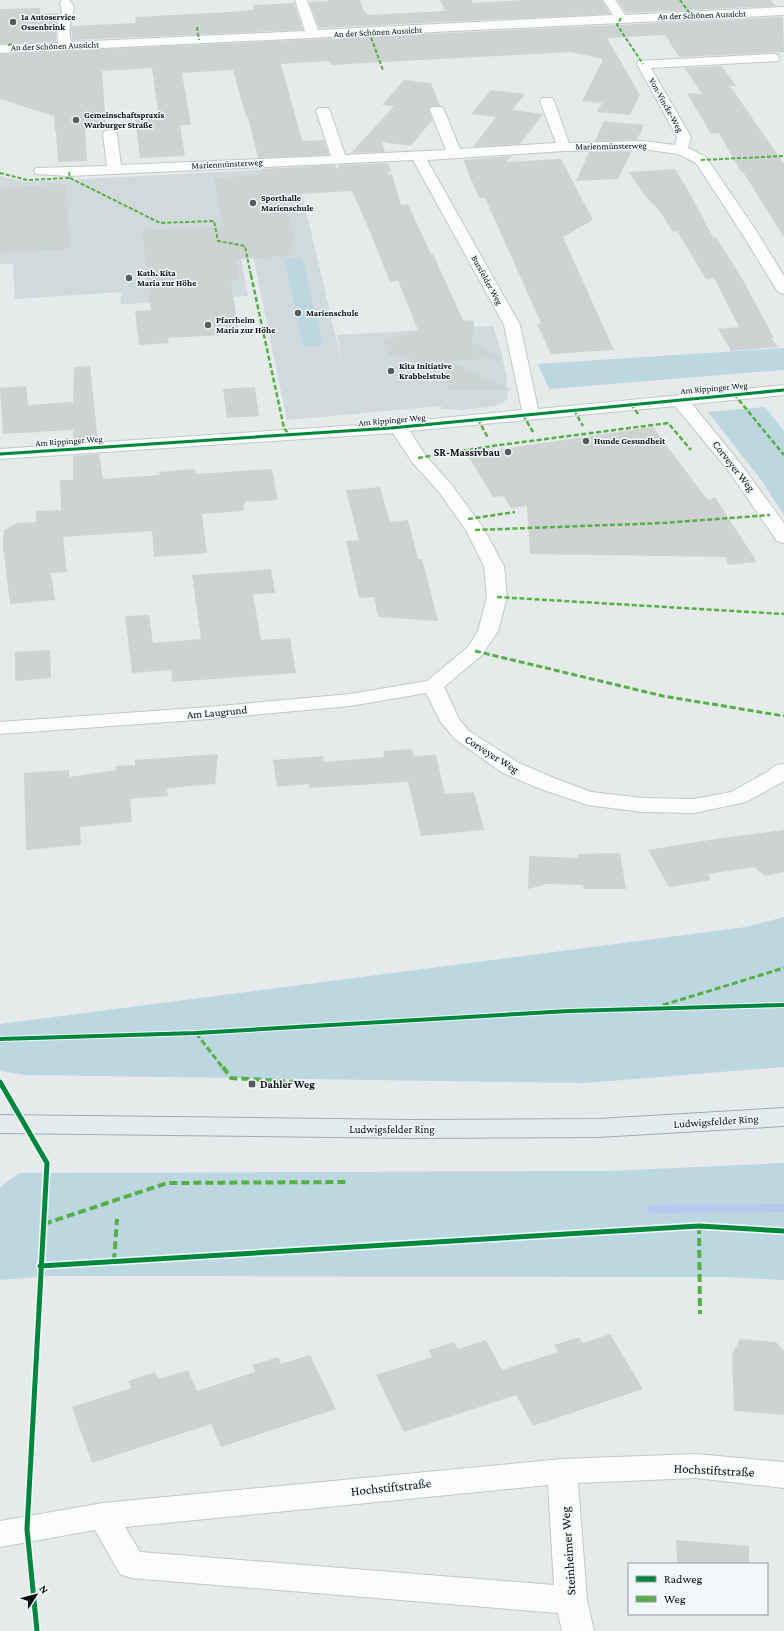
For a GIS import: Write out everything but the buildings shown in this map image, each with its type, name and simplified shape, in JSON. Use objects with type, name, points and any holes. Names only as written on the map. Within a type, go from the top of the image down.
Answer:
[{"type":"main road","name":"Ludwigsfelder Ring","points":[[0,1124],[410,1129],[590,1128],[784,1117]]},
{"type":"street","points":[[301,0],[313,35]]},
{"type":"street","points":[[609,0],[621,18]]},
{"type":"street","name":"An der Schönen Aussicht","points":[[747,0],[757,13]]},
{"type":"street","points":[[65,46],[63,27],[64,19],[68,13],[66,3]]},
{"type":"street","name":"An der Schönen Aussicht","points":[[0,49],[313,35],[621,18],[784,12]]},
{"type":"street","name":"Von-Vincke-Weg","points":[[681,150],[684,137],[643,64],[773,58]]},
{"type":"street","name":"Marienmünsterweg","points":[[547,101],[564,147]]},
{"type":"street","points":[[437,110],[455,154]]},
{"type":"street","points":[[323,111],[339,159]]},
{"type":"street","points":[[110,134],[114,169]]},
{"type":"street","name":"Marienmünsterweg","points":[[41,171],[69,172],[418,156],[564,147],[643,145],[681,150]]},
{"type":"street","points":[[681,150],[701,160],[733,206],[784,289]]},
{"type":"street","name":"Bursfelder Weg","points":[[418,156],[512,325],[531,414]]},
{"type":"street","name":"Am Rippinger Weg","points":[[0,454],[398,427],[784,390]]},
{"type":"street","name":"Corveyer Weg","points":[[679,400],[720,447],[743,477],[784,537]]},
{"type":"street","points":[[398,427],[418,458],[445,488],[475,530],[494,566],[497,597],[488,631],[475,651],[432,686]]},
{"type":"street","name":"Corveyer Weg","points":[[432,686],[450,721],[462,735],[511,768],[546,783],[588,798],[642,805],[694,806],[738,797],[775,777],[784,770]]},
{"type":"street","name":"Am Laugrund","points":[[0,728],[209,713],[350,700],[432,686]]},
{"type":"street","name":"Hochstiftstraße","points":[[0,1534],[103,1516],[562,1471],[696,1466],[784,1475]]},
{"type":"street","name":"Steinheimer Weg","points":[[562,1471],[571,1600],[578,1631]]},
{"type":"street","points":[[103,1516],[130,1565],[571,1600]]},
{"type":"shaded area","points":[[296,168],[342,363],[337,335],[493,326],[502,355],[506,375],[508,398],[504,402],[495,406],[464,410],[441,409],[441,406],[287,420],[252,251],[240,252],[248,296],[128,304],[122,304],[120,302],[122,292],[15,299],[13,264],[0,264],[0,176],[26,182]]},
{"type":"shaded area","points":[[302,258],[323,345],[303,346],[284,259]]},
{"type":"shaded area","points":[[784,348],[784,370],[549,389],[538,364]]},
{"type":"shaded area","points":[[765,407],[784,431],[784,515],[761,480],[708,412]]},
{"type":"shaded area","points":[[784,917],[784,1067],[586,1083],[25,1075],[0,1071],[0,1024],[746,927]]},
{"type":"shaded area","points":[[784,1163],[784,1280],[724,1277],[50,1276],[0,1280],[0,1187],[19,1173],[608,1171]]},
{"type":"waterway","points":[[652,1209],[784,1208]]},
{"type":"marked path","points":[[680,0],[691,15]]},
{"type":"marked path","points":[[621,18],[617,25],[643,64]]},
{"type":"marked path","points":[[197,27],[199,40]]},
{"type":"marked path","points":[[369,32],[383,70]]},
{"type":"marked path","points":[[8,45],[13,44],[13,48]]},
{"type":"marked path","points":[[701,160],[784,156]]},
{"type":"marked path","points":[[69,172],[70,178],[160,223],[214,221],[218,241],[245,246],[284,428],[290,436]]},
{"type":"marked path","points":[[0,173],[27,180],[70,178]]},
{"type":"marked path","points":[[734,394],[784,455]]},
{"type":"marked path","points":[[631,404],[638,414]]},
{"type":"marked path","points":[[574,410],[583,426]]},
{"type":"marked path","points":[[523,415],[533,432]]},
{"type":"marked path","points":[[478,419],[488,438]]},
{"type":"marked path","points":[[418,458],[492,446],[668,423],[691,450]]},
{"type":"marked path","points":[[468,519],[515,512]]},
{"type":"marked path","points":[[475,530],[663,523],[770,515]]},
{"type":"marked path","points":[[497,597],[784,614]]},
{"type":"marked path","points":[[475,651],[663,696],[784,716]]},
{"type":"marked path","points":[[663,1005],[784,968]]},
{"type":"marked path","points":[[196,1033],[231,1078],[298,1082]]},
{"type":"marked path","points":[[44,1224],[167,1183],[349,1182]]},
{"type":"marked path","points":[[114,1261],[117,1219]]},
{"type":"marked path","points":[[699,1226],[700,1314]]},
{"type":"cycle path","points":[[0,454],[391,428],[784,390]]},
{"type":"cycle path","points":[[0,1039],[196,1033],[569,1011],[784,1005]]},
{"type":"cycle path","points":[[0,1082],[47,1163],[27,1529],[37,1631]]},
{"type":"cycle path","points":[[40,1266],[699,1226],[784,1231]]},
{"type":"place","name":"1a Autoservice Ossenbrink","points":[[13,22]]},
{"type":"place","name":"Gemeinschaftspraxis Warburger Straße","points":[[76,120]]},
{"type":"place","name":"Sporthalle Marienschule","points":[[253,203]]},
{"type":"place","name":"Kath. Kita Maria zur Höhe","points":[[129,278]]},
{"type":"place","name":"Marienschule","points":[[298,313]]},
{"type":"place","name":"Pfarrheim Maria zur Höhe","points":[[208,325]]},
{"type":"place","name":"Kita Initiative Krabbelstube","points":[[391,371]]},
{"type":"place","name":"Hunde Gesundheit","points":[[586,441]]},
{"type":"place","name":"SR-Massivbau","points":[[508,452]]},
{"type":"place","name":"Dahler Weg","points":[[252,1084]]}]
